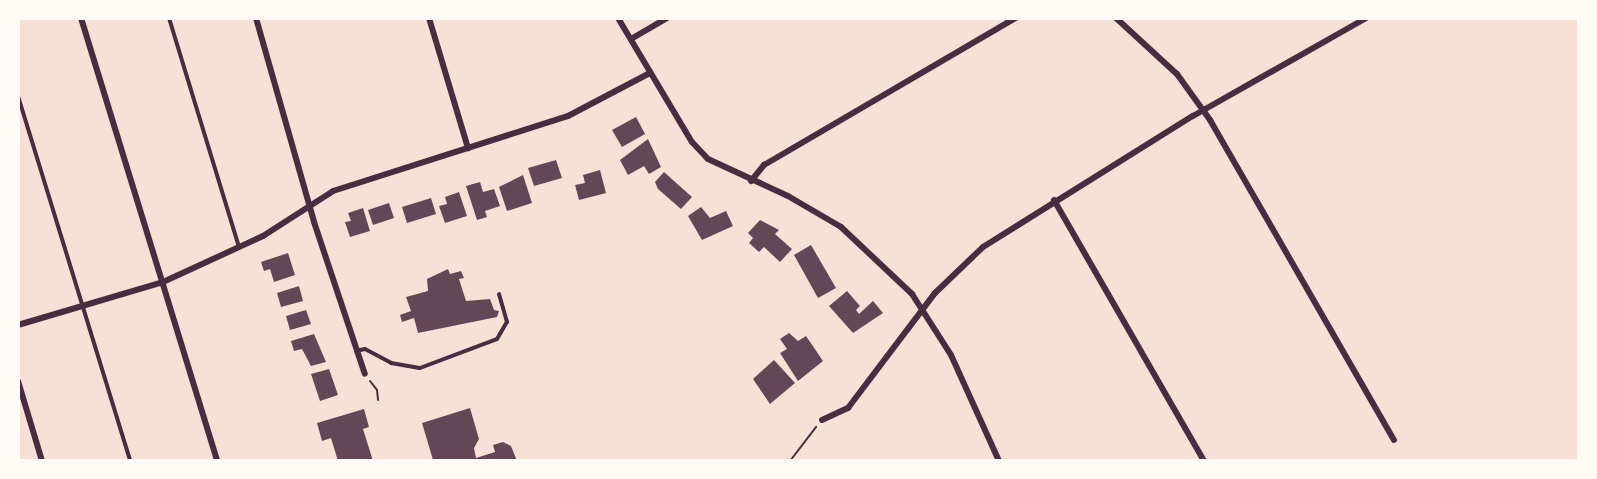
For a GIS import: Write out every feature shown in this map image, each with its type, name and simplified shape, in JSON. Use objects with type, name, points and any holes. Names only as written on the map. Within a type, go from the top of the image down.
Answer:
[{"type":"street","points":[[81,18],[217,461]]},
{"type":"street","points":[[255,18],[355,352],[364,374]]},
{"type":"street","points":[[429,18],[468,148]]},
{"type":"street","points":[[618,18],[692,142],[708,159],[751,181],[788,196],[841,226],[924,309],[951,355],[999,461]]},
{"type":"street","points":[[631,39],[667,18]]},
{"type":"street","points":[[751,181],[764,165],[1016,18]]},
{"type":"street","points":[[1116,18],[1177,74],[1204,110],[1394,440]]},
{"type":"street","points":[[822,420],[848,408],[924,309],[982,247],[1054,200],[1204,110],[1366,18]]},
{"type":"street","points":[[18,325],[163,282],[239,247],[333,191],[568,116],[650,73]]},
{"type":"street","points":[[1054,200],[1204,461]]},
{"type":"street","points":[[18,381],[42,461]]},
{"type":"lane","points":[[169,18],[239,247]]},
{"type":"lane","points":[[18,96],[130,461]]},
{"type":"lane","points":[[355,352],[365,349],[391,363],[420,368],[497,339],[507,322],[499,294]]},
{"type":"path","points":[[364,374],[377,390],[378,400]]},
{"type":"path","points":[[790,461],[822,420]]},
{"type":"building","points":[[636,117],[645,134],[622,147],[612,130]]},
{"type":"building","points":[[648,139],[661,167],[649,174],[644,166],[628,175],[620,160]]},
{"type":"building","points":[[556,160],[562,178],[534,186],[528,168]]},
{"type":"building","points":[[600,170],[606,193],[579,200],[575,185],[585,183],[583,175]]},
{"type":"building","points":[[664,172],[692,197],[681,209],[658,189],[655,182]]},
{"type":"building","points":[[523,175],[532,203],[507,211],[499,187]]},
{"type":"building","points":[[480,182],[483,192],[494,189],[500,206],[485,211],[487,217],[477,220],[466,186]]},
{"type":"building","points":[[459,192],[467,216],[445,223],[439,206],[447,204],[445,197]]},
{"type":"building","points":[[431,198],[436,214],[407,223],[402,207]]},
{"type":"building","points":[[389,203],[394,218],[373,225],[368,210]]},
{"type":"building","points":[[701,207],[710,218],[726,211],[733,226],[702,240],[688,216]]},
{"type":"building","points":[[363,208],[370,231],[350,237],[345,222],[351,221],[348,213]]},
{"type":"building","points":[[760,220],[779,230],[775,234],[792,249],[780,262],[764,247],[759,252],[749,243],[753,238],[748,233]]},
{"type":"building","points":[[811,245],[836,288],[818,298],[794,255]]},
{"type":"building","points":[[288,253],[295,275],[274,282],[270,269],[264,271],[261,262]]},
{"type":"building","points":[[448,269],[450,274],[461,271],[464,278],[459,279],[466,301],[490,299],[494,310],[499,311],[497,317],[418,333],[414,318],[402,322],[400,315],[411,311],[406,297],[428,291],[427,279]]},
{"type":"building","points":[[299,286],[303,301],[281,307],[277,293]]},
{"type":"building","points":[[847,291],[860,306],[856,310],[859,314],[873,301],[883,313],[853,333],[829,306]]},
{"type":"building","points":[[306,310],[311,324],[290,330],[286,316]]},
{"type":"building","points":[[789,333],[798,341],[806,336],[823,361],[798,381],[780,353],[787,349],[780,339]]},
{"type":"building","points":[[314,334],[326,362],[311,366],[302,349],[294,351],[291,341]]},
{"type":"building","points":[[774,360],[795,383],[770,404],[753,379]]},
{"type":"building","points":[[329,369],[338,395],[320,401],[311,374]]},
{"type":"building","points":[[470,408],[479,439],[474,448],[476,458],[495,452],[493,445],[503,442],[511,446],[517,461],[433,460],[422,423]]},
{"type":"building","points":[[364,409],[369,427],[363,429],[373,461],[338,461],[331,438],[322,441],[317,423]]}]
